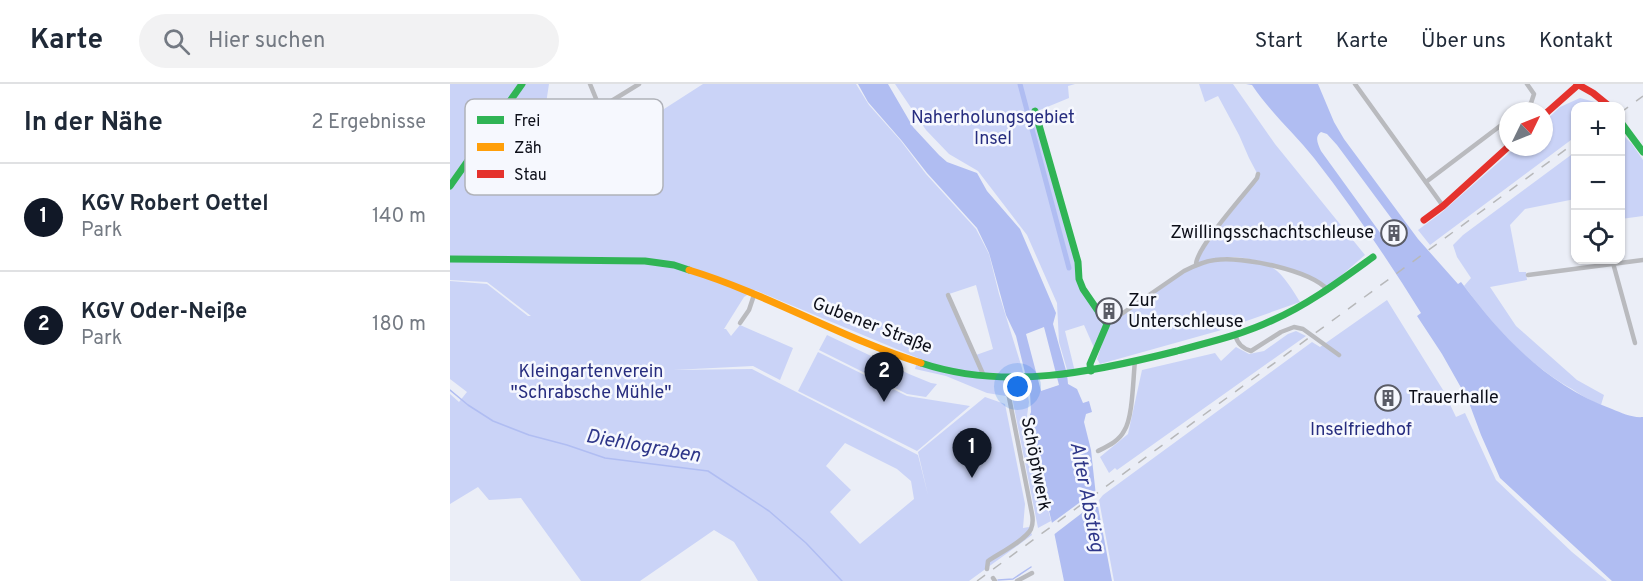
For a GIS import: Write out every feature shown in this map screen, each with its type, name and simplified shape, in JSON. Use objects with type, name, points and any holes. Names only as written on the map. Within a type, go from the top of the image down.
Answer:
[{"type":"main road","points":[[511,99],[522,84]]},
{"type":"main road","points":[[1553,107],[1578,84],[1603,102]]},
{"type":"main road","points":[[1035,111],[1078,262],[1079,279],[1083,289],[1107,324],[1090,364],[1090,371]]},
{"type":"main road","points":[[1625,127],[1643,152]]},
{"type":"main road","points":[[1424,220],[1443,206],[1499,155]]},
{"type":"main road","points":[[450,186],[465,165]]},
{"type":"main road","name":"Gubener Straße","points":[[450,259],[645,261],[674,265],[703,273],[887,351],[924,364],[955,372],[1005,377],[1049,377],[1135,362],[1235,335],[1281,317],[1328,290],[1374,257]]},
{"type":"street","points":[[590,84],[596,99]]},
{"type":"street","points":[[615,99],[639,84]]},
{"type":"street","points":[[1355,84],[1443,206]]},
{"type":"street","points":[[1527,84],[1534,94],[1531,102]]},
{"type":"street","points":[[1426,182],[1499,127]]},
{"type":"street","points":[[1196,265],[1196,259],[1206,242],[1258,174]]},
{"type":"street","points":[[1107,324],[1184,271],[1215,260],[1235,259],[1287,269],[1313,279],[1328,290]]},
{"type":"street","points":[[1625,262],[1643,260]]},
{"type":"street","points":[[1528,275],[1606,264]]},
{"type":"street","points":[[1613,264],[1635,343]]},
{"type":"street","points":[[740,323],[749,310],[754,295]]},
{"type":"street","points":[[948,295],[983,374]]},
{"type":"street","points":[[1235,335],[1237,342],[1251,351],[1281,332],[1294,327],[1303,329],[1339,355]]},
{"type":"street","points":[[1098,451],[1116,441],[1125,430],[1130,412],[1135,362]]},
{"type":"street","name":"Schöpfwerk","points":[[987,569],[988,561],[1026,535],[1031,530],[1033,522],[1005,377]]},
{"type":"street","points":[[1017,581],[1032,573]]},
{"type":"green space","name":"Kleingartenverein \"Schrabsche Mühle\"","points":[[450,84],[549,84],[547,99],[465,99],[465,195],[663,195],[663,110],[703,84],[856,84],[869,105],[926,174],[976,229],[989,254],[1022,368],[1029,402],[1026,423],[1051,521],[1038,528],[1012,397],[987,393],[946,376],[915,369],[918,358],[755,290],[744,297],[724,329],[731,336],[740,325],[793,348],[780,380],[753,366],[673,370],[752,369],[918,455],[928,495],[918,452],[985,397],[1005,404],[1025,504],[1023,528],[1029,527],[1032,535],[969,581],[758,581],[734,542],[714,530],[640,581],[581,581],[521,498],[489,500],[478,487],[450,504],[450,394],[459,402],[467,392],[450,379],[450,281],[487,284],[531,316],[487,282],[450,280]],"holes":[[[976,285],[993,349],[976,355],[949,294]],[[845,443],[897,469],[911,481],[914,499],[860,544],[830,512],[851,490],[826,466]]]},
{"type":"green space","name":"Naherholungsgebiet Insel","points":[[895,84],[1075,84],[1068,86],[1069,98],[1035,112],[1077,261],[1078,279],[1106,324],[1095,350],[1084,325],[1065,331],[1075,372],[1068,373],[1059,342],[1057,303],[1027,235],[978,171],[949,154],[926,130]]},
{"type":"green space","points":[[1199,84],[1233,84],[1275,144],[1365,255],[1328,287],[1297,272],[1243,258],[1224,258],[1196,264],[1207,243],[1259,177],[1218,96],[1205,102]]},
{"type":"green space","points":[[1580,98],[1595,102],[1571,102]]},
{"type":"green space","points":[[1571,102],[1571,140],[1553,153],[1553,114]]},
{"type":"green space","points":[[1625,137],[1643,160],[1643,216],[1625,218]]},
{"type":"green space","points":[[1571,155],[1571,200],[1525,209],[1510,225],[1519,272],[1526,272],[1527,280],[1490,287],[1516,326],[1577,380],[1604,395],[1601,405],[1582,396],[1540,368],[1487,316],[1464,286],[1471,278],[1457,257],[1453,245],[1463,235]]},
{"type":"green space","points":[[1506,156],[1549,156],[1430,245],[1418,230],[1441,213]]},
{"type":"green space","points":[[1216,261],[1253,262],[1267,265],[1285,279],[1300,302],[1218,331],[1100,364],[1097,359],[1108,326],[1180,275],[1197,266]]},
{"type":"green space","name":"Inselfriedhof","points":[[1387,300],[1443,390],[1456,417],[1465,413],[1496,480],[1572,552],[1607,581],[1114,581],[1099,500],[1103,495],[1312,342],[1320,347]]},
{"type":"green space","points":[[1296,331],[1306,336],[1117,470],[1115,468],[1109,473],[1100,457],[1128,434],[1142,370],[1215,353],[1221,361],[1236,347],[1249,354],[1264,351]]},
{"type":"green space","points":[[827,335],[909,374],[937,384],[926,397],[907,394],[819,350]]},
{"type":"green space","points":[[818,352],[907,396],[970,406],[917,451],[798,391]]},
{"type":"water","name":"Alter Abstieg","points":[[858,84],[888,84],[913,127],[947,162],[977,173],[987,191],[1020,229],[1056,313],[1053,324],[1068,384],[1077,389],[1083,403],[1089,401],[1092,412],[1086,414],[1084,422],[1091,450],[1096,496],[1112,581],[1064,581],[1027,423],[1031,412],[1030,393],[1016,336],[1006,315],[989,253],[977,228],[927,173],[868,102]],"holes":[[[1044,327],[1059,385],[1041,391],[1026,334]]]},
{"type":"water","points":[[1246,84],[1318,84],[1344,139],[1418,239],[1458,284],[1461,282],[1510,340],[1546,373],[1567,387],[1620,412],[1643,417],[1643,581],[1612,581],[1500,478],[1468,400],[1417,316],[1421,313],[1409,293],[1370,234],[1328,177],[1252,85]],"holes":[[[1321,132],[1327,134],[1403,234],[1389,245],[1321,151],[1317,141],[1318,136]]]},
{"type":"pier","points":[[1098,489],[1099,500],[1052,536],[1049,525]]},
{"type":"waterway","points":[[1020,84],[1069,268]]},
{"type":"waterway","name":"Diehlograben","points":[[450,390],[493,421],[529,435],[605,458],[708,471],[769,511],[806,543],[842,581]]},
{"type":"waterway","points":[[998,580],[1013,579],[1031,567]]},
{"type":"railway","points":[[1625,109],[1643,96]]},
{"type":"railway","points":[[977,581],[1571,146]]},
{"type":"traffic: fast","points":[[511,99],[522,84]]},
{"type":"traffic: fast","points":[[1035,111],[1078,262],[1079,279],[1083,289],[1107,324],[1090,364],[1091,371]]},
{"type":"traffic: fast","points":[[1625,128],[1643,152]]},
{"type":"traffic: fast","points":[[450,186],[465,165]]},
{"type":"traffic: fast","points":[[921,363],[985,376],[1017,377],[1082,371],[1146,359],[1225,338],[1286,314],[1337,283],[1373,257]]},
{"type":"traffic: fast","points":[[450,259],[645,261],[674,265],[689,270]]},
{"type":"traffic: slow","points":[[689,270],[747,291],[862,341],[921,363]]},
{"type":"traffic: jam","points":[[1577,84],[1604,102]]},
{"type":"traffic: jam","points":[[1553,107],[1578,85]]},
{"type":"traffic: jam","points":[[1424,220],[1443,206],[1499,155]]},
{"type":"place","name":"Zwillingsschachtschleuse","points":[[1394,233]]},
{"type":"place","name":"Zur Unterschleuse","points":[[1109,311]]},
{"type":"place","name":"Trauerhalle","points":[[1388,398]]},
{"type":"place","name":"KGV Oder-Neiße","points":[[884,402]]},
{"type":"place","name":"KGV Robert Oettel","points":[[972,478]]}]
